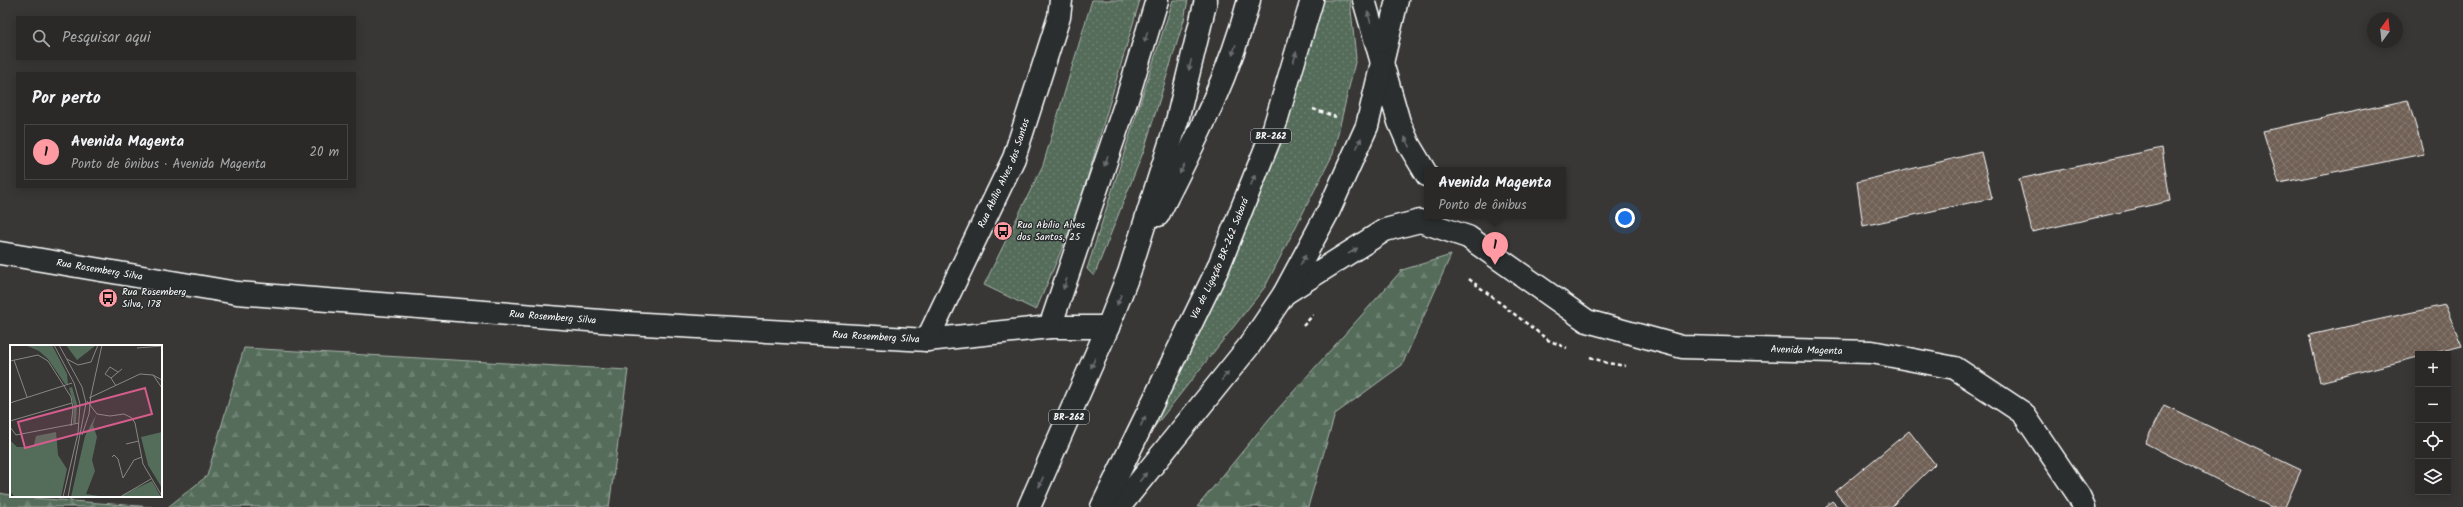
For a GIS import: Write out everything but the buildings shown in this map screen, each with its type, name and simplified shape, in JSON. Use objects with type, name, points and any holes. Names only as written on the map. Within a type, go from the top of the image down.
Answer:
[{"type":"main road","name":"Rua Abílio Alves dos Santos","points":[[927,340],[1014,158],[1059,17],[1061,0]]},
{"type":"main road","points":[[1050,327],[1127,99],[1157,0]]},
{"type":"main road","name":"BR-262","points":[[1029,507],[1108,327],[1129,273],[1177,121],[1206,0]]},
{"type":"main road","points":[[1129,273],[1211,111],[1223,80],[1249,0]]},
{"type":"main road","name":"Via de Ligação BR-262 Sabará","points":[[1102,507],[1218,268],[1274,128],[1312,0]]},
{"type":"main road","points":[[1364,0],[1399,122],[1409,145],[1424,170]]},
{"type":"main road","points":[[1118,507],[1250,346],[1284,294],[1329,210],[1367,126],[1397,0]]},
{"type":"main road","name":"Avenida Magenta","points":[[1456,219],[1468,237]]},
{"type":"main road","name":"Avenida Magenta","points":[[1284,294],[1385,230],[1420,221],[1468,237],[1587,321],[1682,347],[1872,352],[1955,368],[2023,413],[2080,496],[2084,507]]},
{"type":"main road","name":"Rua Rosemberg Silva","points":[[0,252],[237,293],[627,323],[927,340],[1050,327],[1108,327]]},
{"type":"path","points":[[1464,274],[1548,340],[1570,349]]},
{"type":"path","points":[[1301,328],[1317,311]]},
{"type":"path","points":[[1585,355],[1607,363],[1628,367]]},
{"type":"green space","points":[[1092,0],[1140,0],[1077,213],[1036,310],[984,285],[1043,165]]},
{"type":"green space","points":[[1173,0],[1188,0],[1184,20],[1144,150],[1094,276],[1087,269]]},
{"type":"green space","points":[[1320,0],[1350,0],[1356,58],[1333,154],[1265,287],[1148,435]]},
{"type":"green space","points":[[1451,255],[1402,365],[1335,414],[1308,507],[1197,507],[1269,419],[1402,270]]},
{"type":"green space","points":[[244,348],[628,370],[609,507],[168,507],[207,476]]},
{"type":"green space","points":[[0,493],[10,495],[10,497],[152,507],[0,507]]},
{"type":"place","name":"Rua Abílio Alves dos Santos, 25","points":[[1003,231]]},
{"type":"place","name":"Avenida Magenta","points":[[1495,265]]},
{"type":"place","name":"Rua Rosemberg Silva, 178","points":[[108,298]]}]
